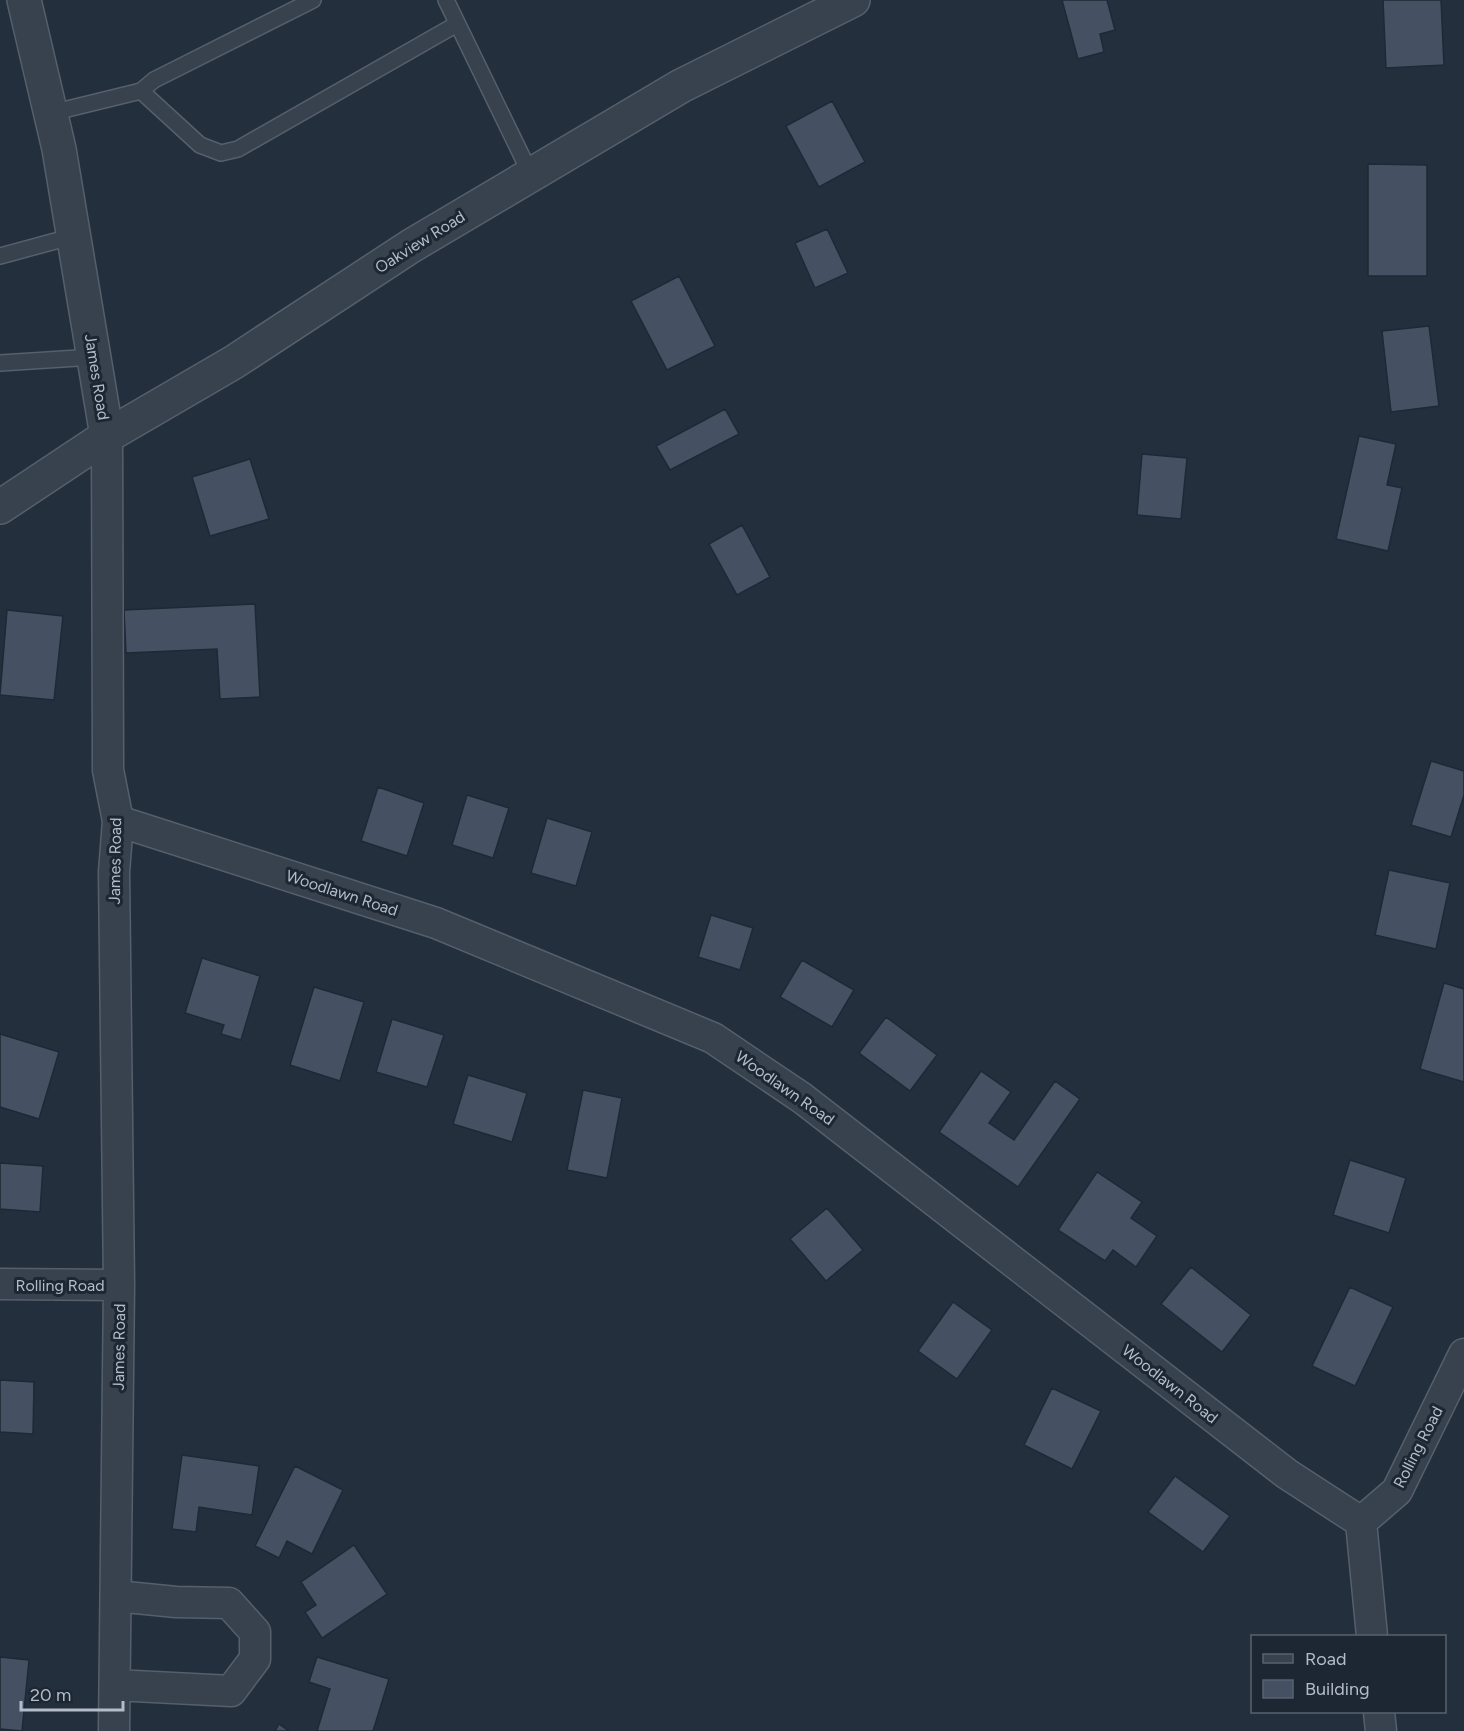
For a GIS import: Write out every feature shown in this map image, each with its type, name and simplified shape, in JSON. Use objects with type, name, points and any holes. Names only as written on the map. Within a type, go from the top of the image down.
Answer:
[{"type":"street","name":"James Road","points":[[24,0],[59,149],[107,436],[108,770],[118,821],[114,872],[119,1285],[114,1731]]},
{"type":"street","name":"Oakview Road","points":[[0,507],[107,436],[234,362],[411,246],[681,86],[853,0]]},
{"type":"street","name":"Woodlawn Road","points":[[118,821],[436,923],[713,1038],[802,1098],[1287,1474],[1361,1522]]},
{"type":"street","name":"Rolling Road","points":[[0,1284],[119,1285]]},
{"type":"street","name":"Rolling Road","points":[[1361,1522],[1397,1491],[1464,1354]]},
{"type":"street","points":[[1361,1522],[1372,1635]]},
{"type":"street","points":[[115,1685],[231,1691],[255,1659],[255,1632],[230,1603],[176,1602],[116,1596]]},
{"type":"street","points":[[1379,1713],[1381,1731]]},
{"type":"lane","points":[[51,113],[141,91],[154,80],[313,0]]},
{"type":"lane","points":[[446,0],[531,175]]},
{"type":"lane","points":[[141,91],[200,145],[221,153],[238,149],[457,24]]},
{"type":"lane","points":[[0,256],[74,236]]},
{"type":"lane","points":[[0,363],[94,357]]},
{"type":"building","points":[[1062,0],[1107,0],[1115,30],[1100,34],[1104,52],[1078,59]]},
{"type":"building","points":[[1383,0],[1441,0],[1444,65],[1386,68]]},
{"type":"building","points":[[832,101],[865,162],[819,187],[786,126]]},
{"type":"building","points":[[1368,164],[1427,165],[1427,276],[1368,276]]},
{"type":"building","points":[[827,229],[848,273],[815,288],[795,243]]},
{"type":"building","points":[[679,276],[715,346],[667,370],[631,301]]},
{"type":"building","points":[[1429,326],[1439,406],[1391,412],[1382,331]]},
{"type":"building","points":[[725,409],[739,434],[670,470],[656,446]]},
{"type":"building","points":[[1359,436],[1396,444],[1387,485],[1402,488],[1388,551],[1336,539]]},
{"type":"building","points":[[1142,454],[1187,458],[1181,519],[1137,515]]},
{"type":"building","points":[[250,459],[269,519],[210,536],[192,477]]},
{"type":"building","points":[[742,525],[770,577],[737,595],[709,544]]},
{"type":"building","points":[[255,604],[260,697],[220,699],[217,649],[126,653],[124,610]]},
{"type":"building","points":[[7,610],[63,616],[54,700],[0,695]]},
{"type":"building","points":[[1431,761],[1464,771],[1464,795],[1451,837],[1411,825]]},
{"type":"building","points":[[378,787],[424,803],[407,856],[361,841]]},
{"type":"building","points":[[467,795],[509,808],[493,858],[452,845]]},
{"type":"building","points":[[547,818],[592,832],[576,886],[531,873]]},
{"type":"building","points":[[1389,870],[1450,883],[1436,949],[1375,935]]},
{"type":"building","points":[[711,915],[753,928],[740,970],[698,957]]},
{"type":"building","points":[[202,958],[260,976],[241,1040],[221,1034],[224,1025],[185,1013]]},
{"type":"building","points":[[802,960],[854,990],[832,1027],[780,997]]},
{"type":"building","points":[[1444,983],[1464,989],[1464,1082],[1420,1069]]},
{"type":"building","points":[[314,987],[364,1002],[340,1081],[290,1065]]},
{"type":"building","points":[[886,1017],[937,1055],[910,1091],[859,1053]]},
{"type":"building","points":[[392,1019],[444,1035],[427,1087],[376,1072]]},
{"type":"building","points":[[0,1034],[59,1052],[39,1119],[0,1107]]},
{"type":"building","points":[[981,1071],[1011,1092],[989,1123],[1014,1140],[1055,1081],[1080,1099],[1018,1187],[939,1132]]},
{"type":"building","points":[[468,1075],[527,1093],[512,1142],[453,1124]]},
{"type":"building","points":[[583,1090],[622,1098],[607,1178],[567,1170]]},
{"type":"building","points":[[1350,1160],[1406,1178],[1389,1233],[1333,1215]]},
{"type":"building","points":[[0,1163],[43,1166],[40,1212],[0,1209]]},
{"type":"building","points":[[1097,1172],[1142,1202],[1131,1218],[1157,1236],[1136,1267],[1113,1250],[1105,1261],[1058,1230]]},
{"type":"building","points":[[827,1208],[863,1250],[826,1281],[790,1239]]},
{"type":"building","points":[[1191,1267],[1251,1315],[1222,1352],[1161,1304]]},
{"type":"building","points":[[1350,1287],[1393,1307],[1355,1386],[1312,1366]]},
{"type":"building","points":[[953,1302],[992,1330],[957,1379],[918,1351]]},
{"type":"building","points":[[0,1380],[34,1382],[33,1434],[0,1432]]},
{"type":"building","points":[[1052,1388],[1101,1411],[1072,1469],[1024,1445]]},
{"type":"building","points":[[182,1455],[259,1466],[252,1515],[199,1507],[196,1532],[172,1529]]},
{"type":"building","points":[[295,1466],[343,1490],[312,1554],[287,1541],[279,1558],[255,1546]]},
{"type":"building","points":[[1175,1476],[1230,1516],[1203,1552],[1148,1512]]},
{"type":"building","points":[[354,1545],[387,1594],[322,1638],[305,1612],[316,1605],[301,1582]]},
{"type":"building","points":[[0,1657],[29,1660],[22,1731],[0,1729]]},
{"type":"building","points":[[317,1657],[389,1679],[373,1731],[317,1731],[330,1689],[309,1682]]},
{"type":"building","points":[[279,1724],[289,1731],[275,1731]]}]
